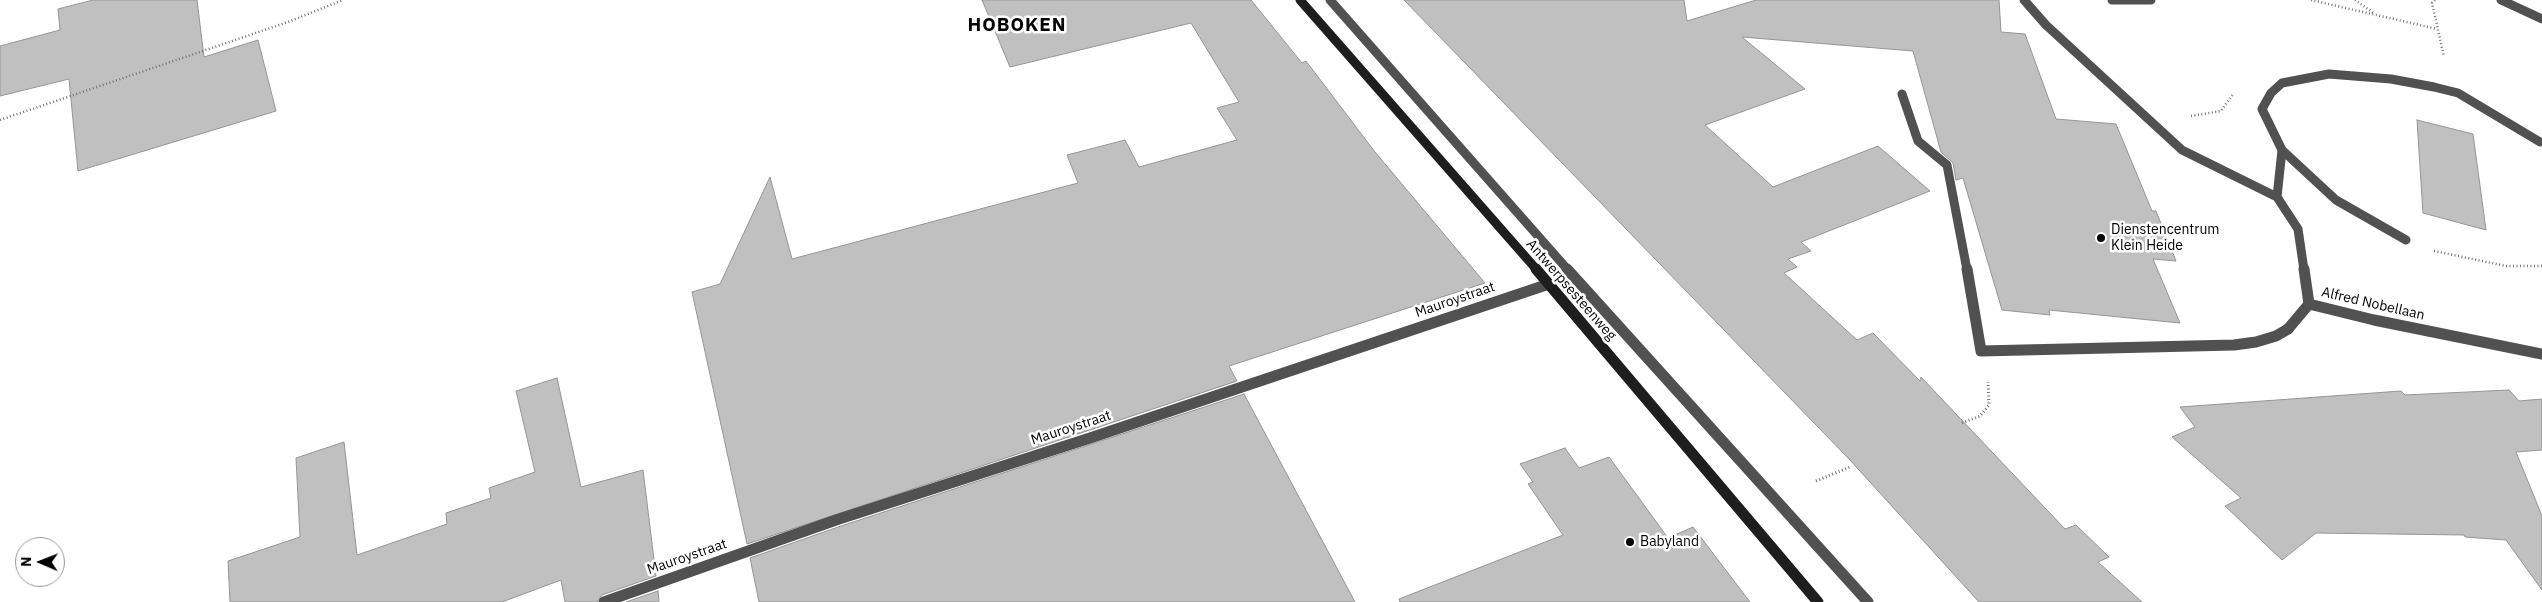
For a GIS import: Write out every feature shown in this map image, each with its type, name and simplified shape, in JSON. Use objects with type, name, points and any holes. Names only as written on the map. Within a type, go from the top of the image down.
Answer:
[{"type":"street","name":"Antwerpsesteenweg","points":[[1300,0],[1549,284],[1818,602]]},
{"type":"street","points":[[1330,0],[1526,224],[1868,602]]},
{"type":"street","points":[[2024,0],[2046,25],[2182,150],[2277,196],[2282,150]]},
{"type":"street","points":[[2112,0],[2151,0]]},
{"type":"street","points":[[2501,0],[2542,19]]},
{"type":"street","points":[[2406,240],[2336,200],[2282,150],[2262,109],[2271,93],[2282,83],[2337,74],[2408,82],[2458,93],[2540,142]]},
{"type":"street","points":[[1902,94],[1918,140],[1947,165],[1960,226],[1981,351],[2234,345],[2256,342],[2276,336],[2288,329],[2309,304]]},
{"type":"street","name":"Alfred Nobellaan","points":[[2277,196],[2298,229],[2309,304],[2420,330],[2542,354]]},
{"type":"street","name":"Mauroystraat","points":[[604,602],[836,520],[1090,438],[1549,284]]},
{"type":"path","points":[[0,120],[288,22],[343,0]]},
{"type":"path","points":[[2311,0],[2437,29]]},
{"type":"path","points":[[2355,0],[2376,15]]},
{"type":"path","points":[[2435,0],[2432,3],[2437,29],[2446,64],[2458,93]]},
{"type":"path","points":[[2406,240],[2427,249],[2469,260],[2506,266],[2542,266]]},
{"type":"path","points":[[1962,423],[1980,416],[1990,405],[1990,392],[1981,351]]},
{"type":"path","points":[[1816,481],[1850,467]]},
{"type":"building","points":[[93,0],[197,0],[204,57],[258,40],[276,111],[78,171],[69,79],[0,96],[0,46],[60,30],[58,9]]},
{"type":"building","points":[[982,0],[1251,0],[1302,63],[1306,61],[1375,152],[1485,283],[1229,366],[1237,381],[747,544],[692,292],[720,284],[770,177],[792,259],[1078,183],[1067,155],[1125,140],[1139,167],[1237,140],[1217,108],[1239,102],[1191,23],[1010,67]]},
{"type":"building","points":[[1404,0],[1684,0],[1687,21],[1756,0],[1999,0],[2001,32],[2025,34],[2056,119],[2116,124],[2152,211],[2156,211],[2176,261],[2153,259],[2180,323],[2049,310],[2050,315],[2002,310],[1963,178],[1956,180],[1953,163],[1941,152],[1913,51],[1742,37],[1805,89],[1705,125],[1773,187],[1878,146],[1930,191],[1801,242],[1811,251],[1788,259],[1797,267],[1784,273],[1857,340],[1873,333],[1920,381],[1921,377],[2065,529],[2076,525],[2109,557],[2098,562],[2142,602],[1979,602],[1849,459]]},
{"type":"building","points":[[2417,120],[2473,134],[2486,230],[2423,213]]},
{"type":"building","points":[[557,378],[581,487],[643,470],[656,576],[602,595],[597,602],[565,602],[561,580],[502,602],[230,602],[228,561],[300,537],[296,458],[344,442],[357,555],[447,524],[446,513],[491,498],[489,488],[535,472],[516,391]]},
{"type":"building","points":[[2509,390],[2519,401],[2542,399],[2542,450],[2516,452],[2542,516],[2542,590],[2506,540],[2465,537],[2464,535],[2316,533],[2282,560],[2225,506],[2241,498],[2172,437],[2195,427],[2180,407],[2401,391],[2405,395]]},
{"type":"building","points":[[1244,394],[1355,602],[759,602],[750,558],[838,527]]},
{"type":"building","points":[[1565,448],[1579,468],[1609,457],[1668,538],[1693,527],[1750,602],[1400,602],[1399,599],[1563,535],[1528,484],[1533,482],[1520,464]]},
{"type":"building","points":[[658,591],[659,602],[626,602]]},
{"type":"place","name":"Dienstencentrum Klein Heide","points":[[2101,238]]},
{"type":"place","name":"Babyland","points":[[1630,542]]},
{"type":"district","name":"HOBOKEN","points":[[1017,26]]}]
